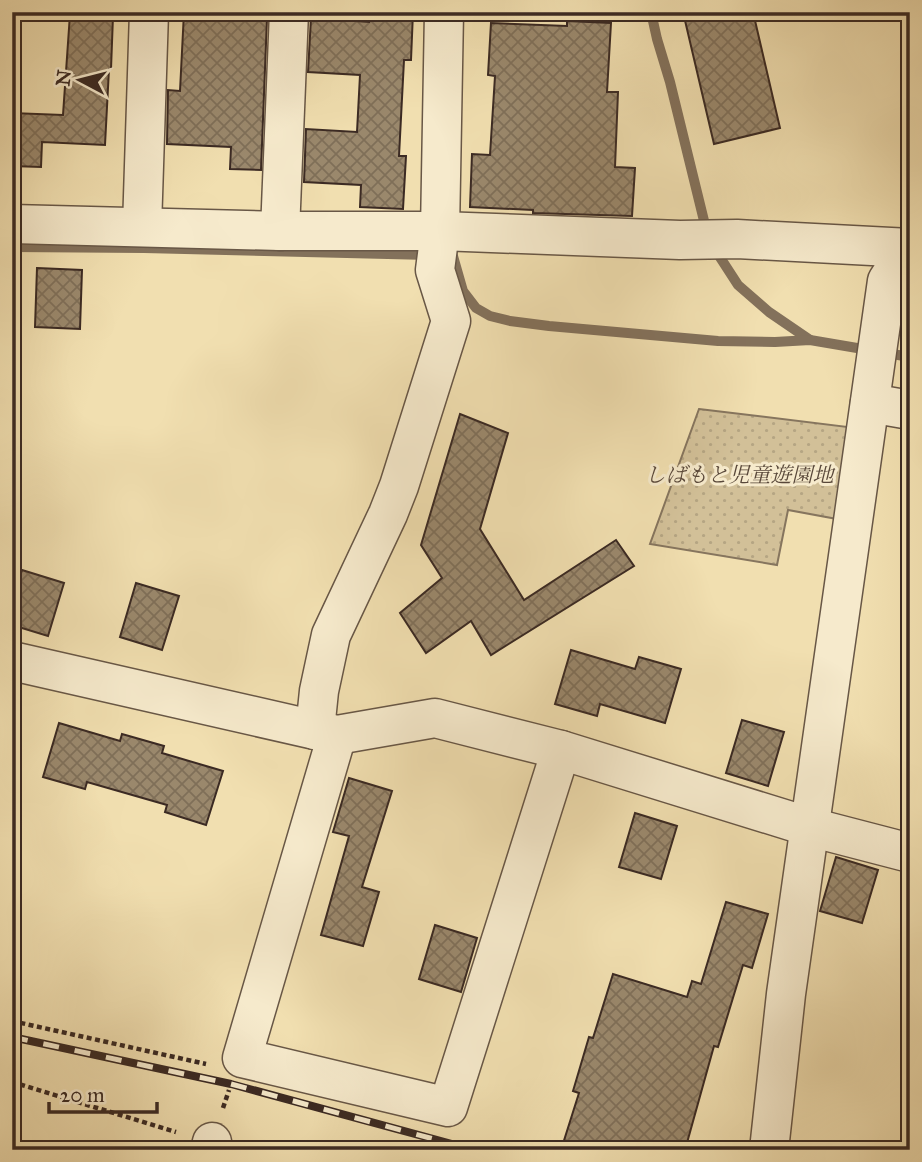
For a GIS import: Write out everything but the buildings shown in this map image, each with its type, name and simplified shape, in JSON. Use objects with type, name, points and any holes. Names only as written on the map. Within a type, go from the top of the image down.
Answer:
[{"type":"street","points":[[149,12],[163,239]]},
{"type":"street","points":[[280,231],[289,12]]},
{"type":"street","points":[[444,12],[425,248],[451,321],[450,328],[399,486],[331,635],[319,691],[326,733],[239,1064],[448,1107],[561,750]]},
{"type":"street","points":[[12,224],[163,239],[280,231],[425,248],[737,239],[910,247]]},
{"type":"street","points":[[769,1150],[786,994],[887,281],[910,247]]},
{"type":"street","points":[[871,395],[910,410]]},
{"type":"street","points":[[12,662],[326,733],[435,718],[561,750],[810,827],[910,853]]},
{"type":"path","points":[[12,1021],[239,1064],[211,1146],[12,1082]]},
{"type":"green space","name":"しばもと児童遊園地","points":[[699,409],[848,427],[837,519],[788,510],[777,565],[650,544]]},
{"type":"waterway","points":[[651,12],[707,233]]},
{"type":"waterway","points":[[12,247],[429,255]]},
{"type":"waterway","points":[[714,248],[738,285],[769,312],[810,340]]},
{"type":"waterway","points":[[449,256],[453,256],[463,291],[476,308],[490,316],[510,321],[718,341],[810,340],[910,357]]},
{"type":"railway","points":[[12,1037],[231,1084],[474,1150]]}]
